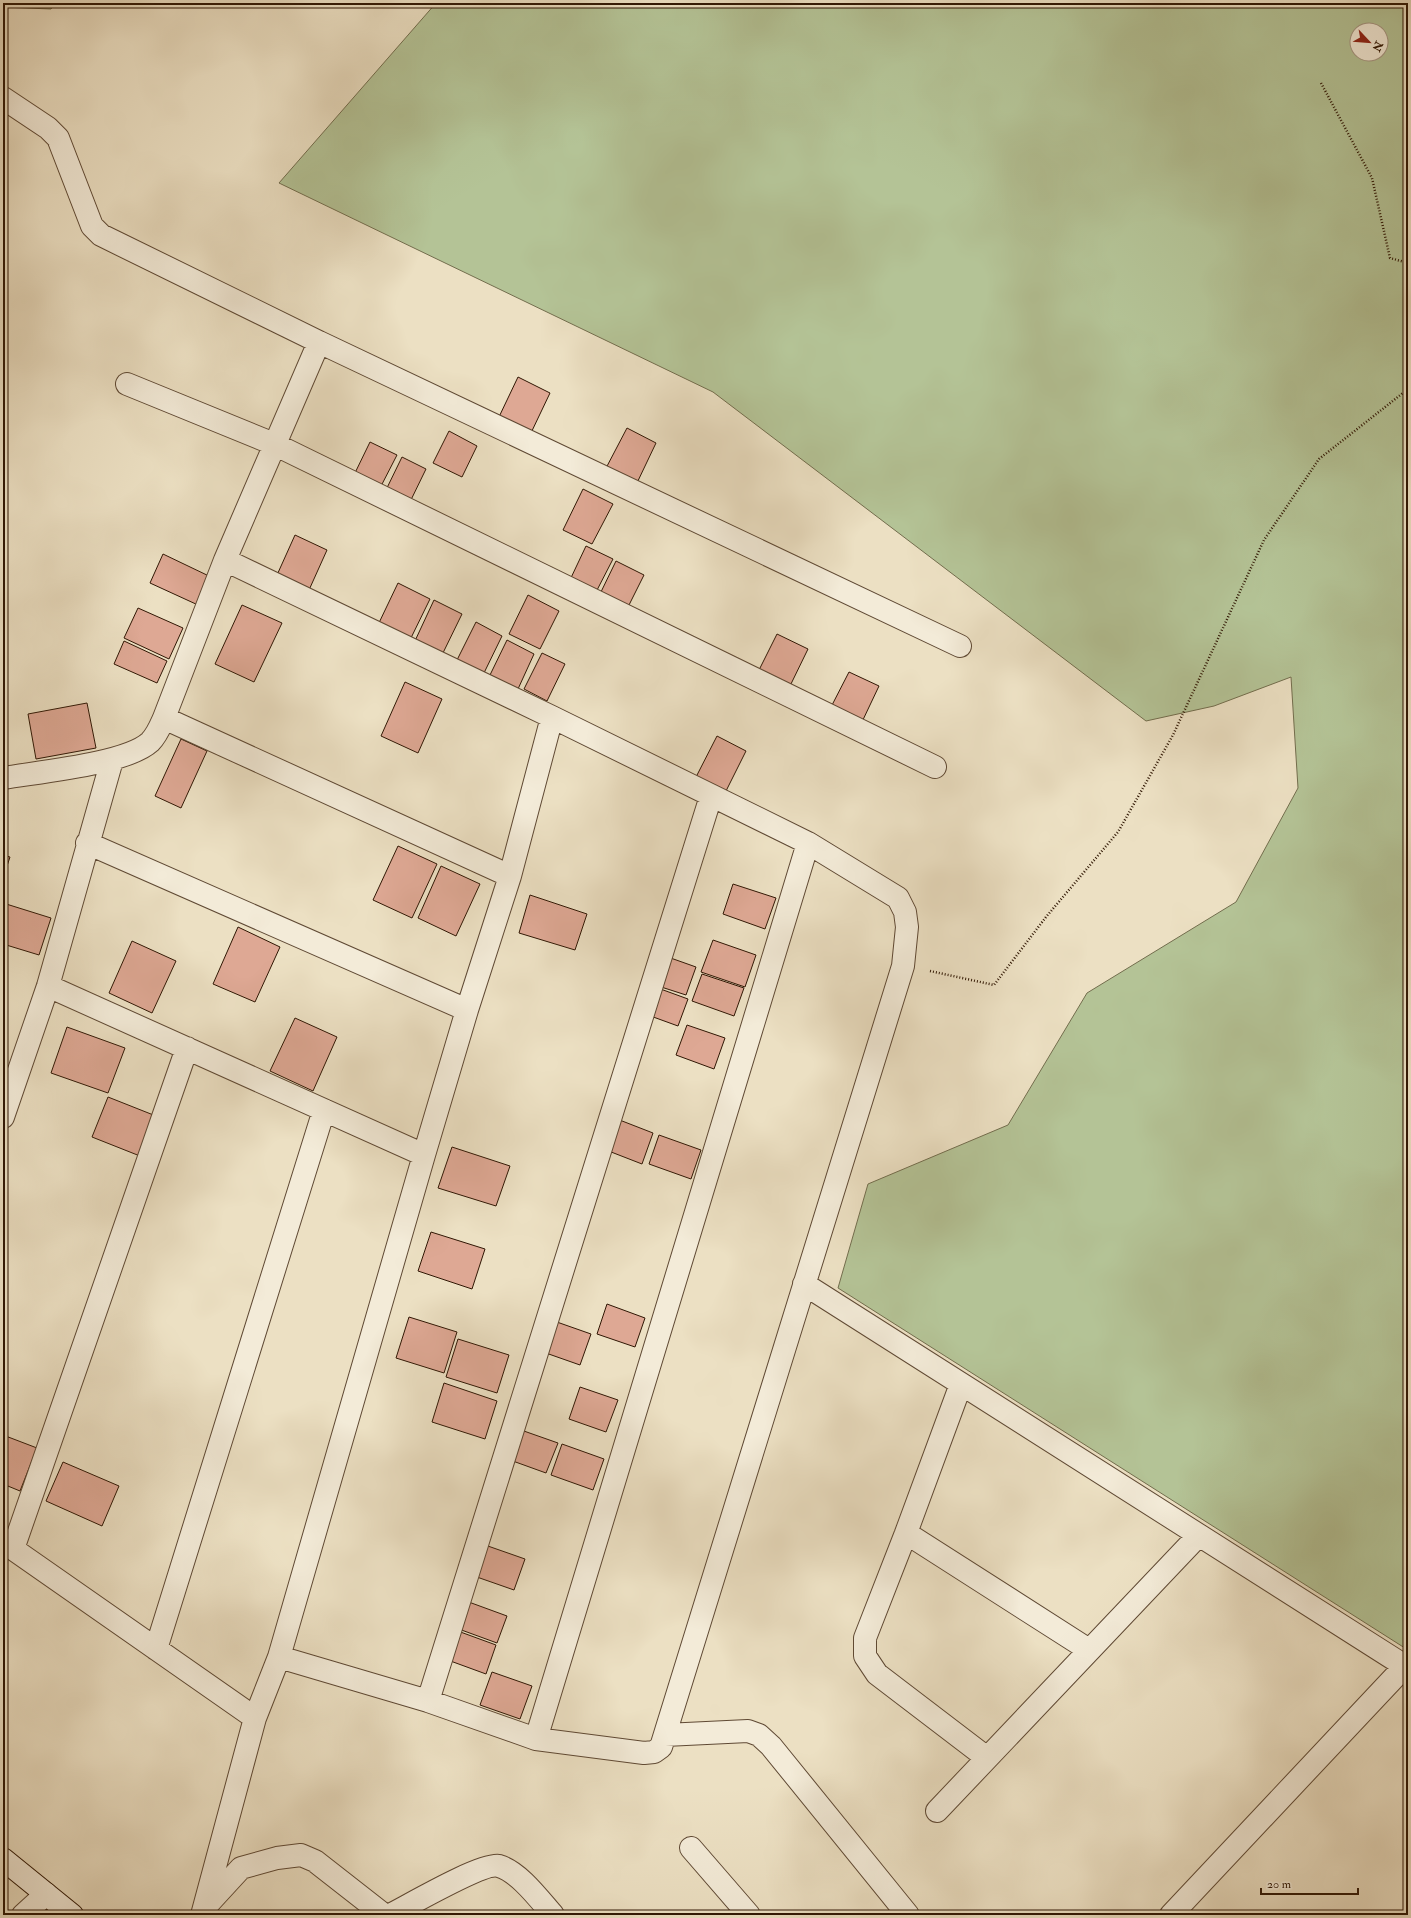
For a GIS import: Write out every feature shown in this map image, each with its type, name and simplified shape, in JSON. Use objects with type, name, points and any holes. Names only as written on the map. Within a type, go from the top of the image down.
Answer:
[{"type":"street","points":[[3,98],[48,128],[58,138],[92,226],[101,235],[319,342],[960,646]]},
{"type":"street","points":[[3,778],[112,760],[137,750],[149,743],[157,734],[224,560],[319,342]]},
{"type":"street","points":[[127,384],[274,444],[934,767]]},
{"type":"street","points":[[224,560],[552,717],[808,843],[898,898],[905,912],[907,927],[903,966],[661,1747],[654,1752],[644,1753],[536,1739],[428,1701],[279,1657]]},
{"type":"street","points":[[203,1911],[255,1718],[279,1657],[424,1155],[467,1010],[510,876],[552,717]]},
{"type":"street","points":[[164,718],[510,876]]},
{"type":"street","points":[[3,1117],[48,986],[87,843],[112,760]]},
{"type":"street","points":[[428,1701],[711,796]]},
{"type":"street","points":[[87,843],[467,1010]]},
{"type":"street","points":[[536,1739],[808,843]]},
{"type":"street","points":[[48,986],[424,1155]]},
{"type":"street","points":[[187,1048],[8,1545],[255,1718]]},
{"type":"street","points":[[156,1649],[324,1110]]},
{"type":"street","points":[[804,1284],[1407,1667],[1171,1915]]},
{"type":"street","points":[[961,1384],[906,1533],[865,1638],[865,1656],[877,1674],[987,1758]]},
{"type":"street","points":[[906,1533],[1089,1650]]},
{"type":"street","points":[[937,1812],[1199,1535]]},
{"type":"street","points":[[665,1735],[748,1731],[759,1735],[771,1746],[908,1915]]},
{"type":"street","points":[[691,1848],[749,1915]]},
{"type":"street","points":[[203,1911],[241,1868],[277,1858],[301,1855],[315,1861],[384,1915]]},
{"type":"street","points":[[3,1860],[72,1915]]},
{"type":"street","points":[[390,1915],[474,1872],[497,1866],[513,1873],[553,1915]]},
{"type":"street","points":[[23,1915],[46,1894]]},
{"type":"path","points":[[1321,83],[1372,178],[1390,258],[1408,263]]},
{"type":"path","points":[[903,966],[994,985],[1046,917],[1118,832],[1172,735],[1264,540],[1319,459],[1408,389]]},
{"type":"green space","points":[[3,3],[55,3],[51,9],[3,7]]},
{"type":"green space","points":[[436,3],[1408,3],[1408,1650],[838,1288],[868,1184],[1008,1125],[1087,993],[1236,902],[1298,788],[1291,677],[1214,706],[1146,721],[713,392],[279,183]]},
{"type":"building","points":[[518,377],[550,393],[530,435],[498,419]]},
{"type":"building","points":[[627,428],[656,443],[636,485],[605,470]]},
{"type":"building","points":[[449,431],[477,446],[462,477],[433,463]]},
{"type":"building","points":[[370,442],[397,455],[379,490],[353,477]]},
{"type":"building","points":[[402,457],[426,469],[408,506],[384,494]]},
{"type":"building","points":[[583,489],[613,504],[592,544],[563,530]]},
{"type":"building","points":[[295,535],[327,550],[309,590],[277,575]]},
{"type":"building","points":[[586,546],[613,559],[595,594],[569,582]]},
{"type":"building","points":[[163,554],[211,577],[198,605],[150,583]]},
{"type":"building","points":[[616,561],[644,575],[627,609],[599,596]]},
{"type":"building","points":[[398,583],[430,599],[409,642],[377,627]]},
{"type":"building","points":[[528,595],[559,611],[540,649],[509,634]]},
{"type":"building","points":[[434,600],[462,614],[441,657],[414,643]]},
{"type":"building","points":[[242,605],[282,623],[254,682],[215,664]]},
{"type":"building","points":[[138,608],[183,628],[169,659],[124,638]]},
{"type":"building","points":[[476,622],[502,636],[483,675],[456,662]]},
{"type":"building","points":[[777,634],[808,649],[789,688],[758,672]]},
{"type":"building","points":[[507,640],[534,654],[518,689],[490,675]]},
{"type":"building","points":[[124,641],[167,661],[157,683],[114,664]]},
{"type":"building","points":[[542,653],[565,664],[547,701],[524,689]]},
{"type":"building","points":[[849,672],[879,686],[861,724],[830,709]]},
{"type":"building","points":[[405,682],[442,699],[418,753],[381,736]]},
{"type":"building","points":[[87,703],[96,748],[36,759],[28,714]]},
{"type":"building","points":[[717,736],[746,751],[725,793],[695,779]]},
{"type":"building","points":[[181,739],[207,751],[181,808],[155,796]]},
{"type":"building","points":[[398,846],[437,864],[412,918],[373,900]]},
{"type":"building","points":[[3,855],[10,857],[3,878]]},
{"type":"building","points":[[441,866],[480,884],[456,936],[418,918]]},
{"type":"building","points":[[733,884],[776,898],[765,929],[723,914]]},
{"type":"building","points":[[530,895],[587,914],[575,950],[519,933]]},
{"type":"building","points":[[3,903],[51,918],[39,955],[3,944]]},
{"type":"building","points":[[238,927],[280,947],[255,1002],[213,984]]},
{"type":"building","points":[[713,940],[756,955],[745,987],[701,972]]},
{"type":"building","points":[[132,941],[176,961],[152,1013],[109,993]]},
{"type":"building","points":[[665,956],[696,967],[686,995],[655,985]]},
{"type":"building","points":[[702,974],[744,988],[734,1016],[692,1001]]},
{"type":"building","points":[[655,987],[688,999],[678,1026],[645,1014]]},
{"type":"building","points":[[295,1018],[337,1037],[313,1091],[270,1071]]},
{"type":"building","points":[[687,1025],[725,1038],[714,1069],[676,1055]]},
{"type":"building","points":[[67,1027],[125,1048],[108,1093],[51,1073]]},
{"type":"building","points":[[108,1097],[161,1118],[145,1158],[92,1137]]},
{"type":"building","points":[[617,1119],[653,1133],[642,1164],[606,1150]]},
{"type":"building","points":[[659,1135],[701,1150],[691,1179],[649,1164]]},
{"type":"building","points":[[452,1147],[510,1166],[496,1206],[438,1188]]},
{"type":"building","points":[[431,1232],[485,1249],[472,1289],[418,1271]]},
{"type":"building","points":[[607,1304],[645,1318],[635,1347],[597,1334]]},
{"type":"building","points":[[409,1317],[457,1332],[444,1373],[396,1358]]},
{"type":"building","points":[[554,1321],[591,1334],[580,1365],[543,1352]]},
{"type":"building","points":[[458,1339],[509,1355],[497,1393],[446,1377]]},
{"type":"building","points":[[444,1383],[497,1401],[485,1439],[432,1422]]},
{"type":"building","points":[[580,1387],[618,1400],[606,1432],[569,1419]]},
{"type":"building","points":[[521,1430],[558,1443],[546,1473],[510,1460]]},
{"type":"building","points":[[3,1435],[37,1448],[20,1491],[3,1484]]},
{"type":"building","points":[[562,1444],[604,1459],[593,1490],[551,1475]]},
{"type":"building","points":[[63,1462],[119,1486],[102,1526],[46,1501]]},
{"type":"building","points":[[485,1545],[525,1559],[514,1590],[474,1576]]},
{"type":"building","points":[[466,1601],[507,1616],[497,1643],[456,1628]]},
{"type":"building","points":[[455,1630],[496,1645],[486,1674],[445,1659]]},
{"type":"building","points":[[492,1672],[532,1686],[520,1719],[480,1705]]}]
